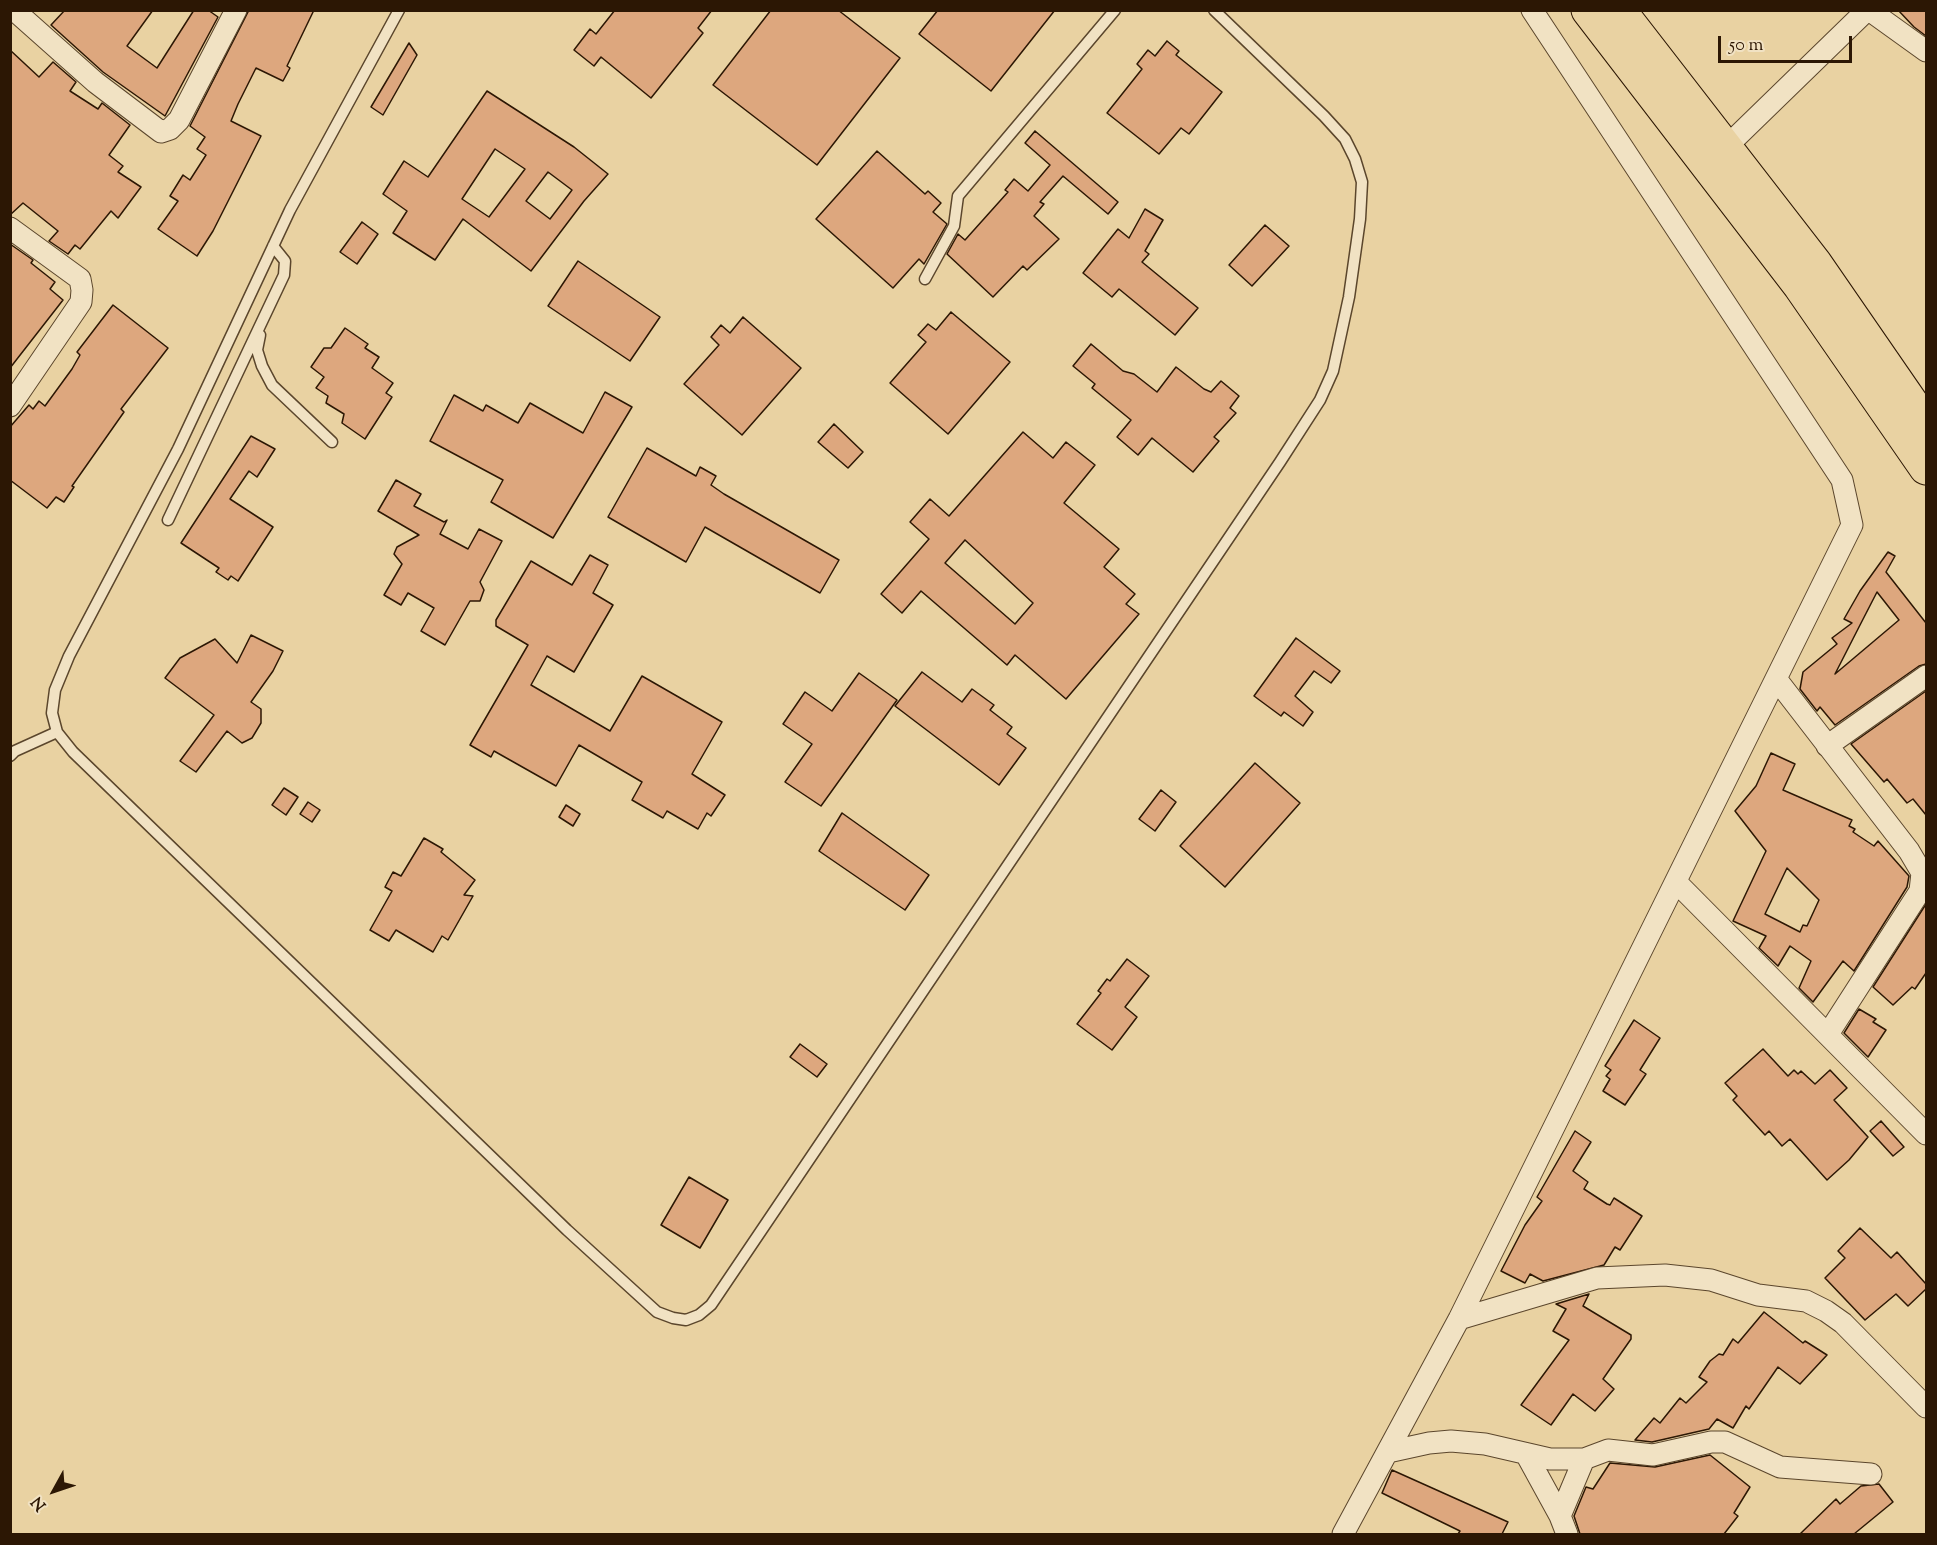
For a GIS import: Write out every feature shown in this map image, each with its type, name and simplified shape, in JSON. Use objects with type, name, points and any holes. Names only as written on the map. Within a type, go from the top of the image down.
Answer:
[{"type":"highway","points":[[1588,10],[1800,286],[1926,468]]},
{"type":"highway","points":[[1619,10],[1837,293],[1926,424]]},
{"type":"street","points":[[15,10],[96,82],[161,132],[170,129],[178,120],[236,10]]},
{"type":"street","points":[[1343,1534],[1459,1319],[1852,525],[1842,480],[1532,10]]},
{"type":"street","points":[[1724,148],[1868,10],[1926,51]]},
{"type":"street","points":[[10,228],[80,279],[82,290],[81,302],[10,405]]},
{"type":"street","points":[[1827,746],[1926,676]]},
{"type":"street","points":[[1777,680],[1909,851],[1922,873],[1920,891],[1828,1034]]},
{"type":"street","points":[[1676,882],[1926,1134]]},
{"type":"street","points":[[1459,1319],[1597,1278],[1665,1275],[1712,1280],[1758,1295],[1806,1301],[1826,1311],[1843,1323],[1926,1407]]},
{"type":"street","points":[[1388,1452],[1429,1443],[1451,1441],[1485,1444],[1550,1459],[1584,1459],[1608,1450],[1653,1455],[1711,1442],[1725,1442],[1780,1467],[1870,1474]]},
{"type":"street","points":[[1526,1454],[1564,1525]]},
{"type":"street","points":[[1564,1525],[1584,1459]]},
{"type":"lane","points":[[399,10],[273,246],[178,448],[69,656],[55,690],[52,713],[57,732],[81,760],[639,1298],[657,1312],[686,1320],[699,1315],[711,1305],[1280,462],[1320,400],[1333,371],[1349,297],[1360,219],[1362,182],[1355,159],[1345,140],[1324,116],[1214,10]]},
{"type":"lane","points":[[925,279],[954,226],[958,196],[1115,10]]},
{"type":"lane","points":[[168,520],[284,275],[285,261],[273,246]]},
{"type":"lane","points":[[262,323],[257,350],[272,385],[332,442]]},
{"type":"lane","points":[[10,756],[15,751],[57,732]]},
{"type":"building","points":[[65,10],[153,10],[127,46],[157,68],[194,10],[208,10],[218,17],[165,116],[103,72],[51,25]]},
{"type":"building","points":[[249,10],[314,10],[287,66],[290,68],[283,81],[256,68],[238,104],[231,121],[261,136],[213,231],[197,256],[158,229],[178,201],[170,196],[183,175],[190,180],[206,155],[197,149],[205,137],[190,126]]},
{"type":"building","points":[[615,10],[712,10],[698,28],[703,33],[651,98],[601,57],[594,66],[574,50],[590,29],[596,34]]},
{"type":"building","points":[[771,10],[838,10],[900,58],[817,165],[713,85]]},
{"type":"building","points":[[938,10],[1055,10],[991,91],[919,34]]},
{"type":"building","points":[[1898,10],[1926,10],[1926,36],[1914,27]]},
{"type":"building","points":[[1167,41],[1179,51],[1176,55],[1222,92],[1189,134],[1181,128],[1159,154],[1107,113],[1142,69],[1137,64],[1148,50],[1155,56]]},
{"type":"building","points":[[409,43],[417,55],[383,115],[371,107]]},
{"type":"building","points":[[10,50],[39,77],[53,62],[76,82],[70,91],[98,109],[102,103],[130,125],[109,155],[123,166],[118,172],[141,187],[118,218],[111,211],[80,249],[75,245],[68,254],[49,241],[58,231],[23,203],[10,215]]},
{"type":"building","points":[[487,91],[574,147],[608,174],[584,201],[531,271],[463,219],[435,260],[393,233],[407,211],[383,194],[404,161],[428,177]],"holes":[[[495,149],[525,169],[489,217],[462,199]],[[548,172],[572,190],[550,219],[526,201]]]},
{"type":"building","points":[[1035,131],[1118,202],[1108,214],[1063,176],[1040,202],[1044,204],[1034,216],[1059,239],[1027,270],[1023,266],[993,297],[947,254],[958,234],[965,240],[1008,192],[1005,190],[1014,179],[1028,191],[1050,165],[1025,143]]},
{"type":"building","points":[[877,151],[925,194],[928,191],[941,203],[933,212],[947,224],[924,264],[919,259],[893,288],[816,219]]},
{"type":"building","points":[[1145,209],[1163,220],[1145,251],[1149,254],[1142,262],[1198,308],[1175,335],[1119,289],[1112,297],[1083,273],[1118,229],[1129,238]]},
{"type":"building","points":[[362,222],[378,234],[357,264],[340,252]]},
{"type":"building","points":[[1265,225],[1289,246],[1252,286],[1229,265]]},
{"type":"building","points":[[10,244],[33,260],[31,263],[55,282],[50,289],[63,300],[10,368]]},
{"type":"building","points":[[578,261],[660,317],[630,361],[548,306]]},
{"type":"building","points":[[113,305],[168,348],[121,409],[124,412],[72,486],[74,487],[64,502],[56,497],[47,508],[10,480],[10,427],[29,405],[33,409],[39,401],[45,406],[72,369],[80,355],[77,352]]},
{"type":"building","points":[[951,312],[1010,362],[948,434],[890,383],[926,342],[918,335],[928,324],[936,330]]},
{"type":"building","points":[[743,317],[801,368],[742,435],[684,384],[719,345],[711,337],[721,325],[730,333]]},
{"type":"building","points":[[345,328],[368,344],[365,348],[379,357],[372,368],[393,383],[386,393],[392,397],[365,439],[342,423],[344,414],[326,403],[328,396],[316,388],[324,377],[311,367],[324,348],[331,348]]},
{"type":"building","points":[[1091,344],[1123,371],[1134,374],[1157,392],[1176,367],[1204,389],[1211,392],[1221,381],[1239,396],[1230,408],[1236,413],[1214,437],[1219,441],[1193,472],[1152,438],[1138,455],[1117,437],[1131,420],[1092,388],[1095,384],[1073,366]]},
{"type":"building","points":[[605,392],[632,407],[553,538],[491,502],[503,480],[430,441],[454,395],[483,411],[486,405],[518,423],[530,403],[583,433]]},
{"type":"building","points":[[834,424],[863,452],[848,468],[818,442]]},
{"type":"building","points":[[1023,432],[1053,458],[1066,442],[1095,465],[1064,503],[1119,549],[1104,567],[1135,594],[1126,604],[1139,614],[1066,699],[1015,655],[1007,665],[921,591],[902,613],[881,594],[929,539],[910,522],[930,499],[949,516]],"holes":[[[965,540],[1033,603],[1015,624],[945,563]]]},
{"type":"building","points":[[251,436],[275,449],[257,477],[249,471],[230,499],[273,527],[238,581],[231,576],[228,580],[216,572],[219,568],[181,543]]},
{"type":"building","points":[[647,448],[696,476],[700,467],[716,476],[711,485],[724,494],[839,560],[820,593],[705,527],[686,562],[608,517]]},
{"type":"building","points":[[396,480],[421,494],[414,506],[444,522],[447,520],[440,534],[468,549],[479,529],[502,541],[480,582],[484,590],[480,601],[470,601],[445,645],[421,631],[434,608],[408,593],[401,605],[384,595],[402,564],[394,554],[397,547],[419,535],[378,511]]},
{"type":"building","points":[[1888,552],[1895,556],[1886,572],[1926,623],[1926,664],[1919,666],[1835,725],[1820,707],[1817,711],[1800,689],[1803,672],[1837,644],[1832,638],[1852,623],[1844,619],[1860,591]],"holes":[[[1877,592],[1899,620],[1835,674]]]},
{"type":"building","points":[[590,555],[608,565],[593,593],[613,605],[574,672],[547,656],[531,685],[610,731],[642,676],[722,722],[692,774],[725,795],[711,816],[707,813],[698,829],[667,811],[663,818],[632,800],[642,782],[579,745],[556,786],[494,751],[491,757],[470,745],[528,645],[496,626],[496,620],[531,561],[572,585]]},
{"type":"building","points":[[251,635],[283,651],[273,671],[251,702],[261,709],[261,723],[252,738],[242,743],[227,731],[196,772],[180,761],[214,715],[165,678],[180,658],[215,639],[237,663]]},
{"type":"building","points":[[1296,638],[1340,671],[1331,683],[1314,671],[1295,696],[1313,712],[1303,726],[1284,712],[1281,716],[1254,696]]},
{"type":"building","points":[[922,672],[962,702],[972,689],[994,705],[990,710],[1012,727],[1007,734],[1026,748],[999,785],[895,706]]},
{"type":"building","points":[[859,673],[897,700],[821,806],[785,782],[812,744],[783,724],[805,692],[832,711]]},
{"type":"building","points":[[1926,691],[1926,815],[1913,799],[1907,803],[1887,779],[1884,782],[1851,744]]},
{"type":"building","points":[[1771,753],[1795,764],[1783,790],[1852,820],[1849,826],[1855,829],[1853,832],[1874,846],[1878,841],[1909,876],[1907,887],[1854,971],[1843,961],[1813,1002],[1799,988],[1811,961],[1790,946],[1778,966],[1759,948],[1766,936],[1733,921],[1766,851],[1735,811],[1756,786]],"holes":[[[1787,868],[1819,900],[1807,926],[1803,925],[1800,932],[1765,914]]]},
{"type":"building","points":[[1255,763],[1300,803],[1225,887],[1180,846]]},
{"type":"building","points":[[284,788],[298,797],[286,815],[272,805]]},
{"type":"building","points":[[1161,790],[1176,802],[1155,831],[1139,819]]},
{"type":"building","points":[[308,802],[320,810],[312,822],[300,814]]},
{"type":"building","points":[[566,805],[580,814],[573,826],[559,817]]},
{"type":"building","points":[[842,813],[929,875],[905,910],[819,851]]},
{"type":"building","points":[[424,838],[443,849],[441,852],[475,880],[464,895],[473,896],[448,940],[442,936],[433,952],[396,930],[389,941],[370,930],[392,891],[385,887],[393,872],[401,876]]},
{"type":"building","points":[[1926,904],[1926,973],[1915,989],[1912,987],[1893,1005],[1873,987]]},
{"type":"building","points":[[1127,959],[1149,976],[1125,1007],[1137,1017],[1112,1050],[1077,1024],[1101,993],[1098,991],[1107,979],[1110,981]]},
{"type":"building","points":[[1859,1009],[1876,1019],[1873,1022],[1886,1030],[1868,1057],[1844,1033]]},
{"type":"building","points":[[1634,1020],[1660,1038],[1640,1070],[1646,1074],[1625,1105],[1603,1091],[1610,1079],[1606,1076],[1611,1070],[1605,1066]]},
{"type":"building","points":[[800,1044],[827,1064],[817,1077],[790,1057]]},
{"type":"building","points":[[1763,1049],[1788,1076],[1794,1070],[1798,1074],[1801,1071],[1815,1084],[1830,1070],[1847,1088],[1834,1100],[1868,1137],[1849,1160],[1827,1180],[1790,1139],[1782,1146],[1769,1131],[1765,1135],[1733,1100],[1737,1096],[1725,1083]]},
{"type":"building","points":[[1881,1121],[1904,1147],[1893,1156],[1870,1131]]},
{"type":"building","points":[[1575,1131],[1591,1142],[1573,1171],[1588,1182],[1584,1189],[1610,1205],[1614,1198],[1642,1216],[1620,1250],[1615,1247],[1604,1265],[1543,1281],[1530,1274],[1525,1283],[1501,1271],[1525,1225],[1542,1201],[1537,1197]]},
{"type":"building","points":[[689,1177],[728,1200],[700,1248],[661,1225]]},
{"type":"building","points":[[1860,1228],[1891,1258],[1897,1252],[1926,1284],[1926,1289],[1908,1306],[1896,1294],[1865,1320],[1825,1278],[1845,1258],[1838,1251]]},
{"type":"building","points":[[1589,1294],[1583,1306],[1631,1335],[1631,1339],[1603,1379],[1614,1389],[1595,1411],[1573,1394],[1551,1425],[1521,1405],[1569,1340],[1553,1331],[1566,1309],[1556,1304]]},
{"type":"building","points":[[1764,1312],[1803,1343],[1805,1341],[1827,1355],[1800,1384],[1778,1367],[1749,1409],[1746,1406],[1733,1428],[1717,1419],[1709,1429],[1652,1442],[1635,1440],[1654,1418],[1660,1423],[1680,1398],[1686,1403],[1707,1382],[1699,1377],[1710,1361],[1719,1354],[1723,1355],[1733,1339],[1738,1343]]},
{"type":"building","points":[[1710,1455],[1750,1487],[1734,1513],[1738,1516],[1724,1534],[1580,1534],[1574,1516],[1586,1487],[1593,1489],[1610,1463],[1655,1467]]},
{"type":"building","points":[[1392,1470],[1508,1522],[1502,1534],[1458,1534],[1460,1531],[1382,1493]]},
{"type":"building","points":[[1879,1484],[1893,1502],[1854,1534],[1800,1534],[1836,1499],[1840,1504],[1861,1486]]}]
